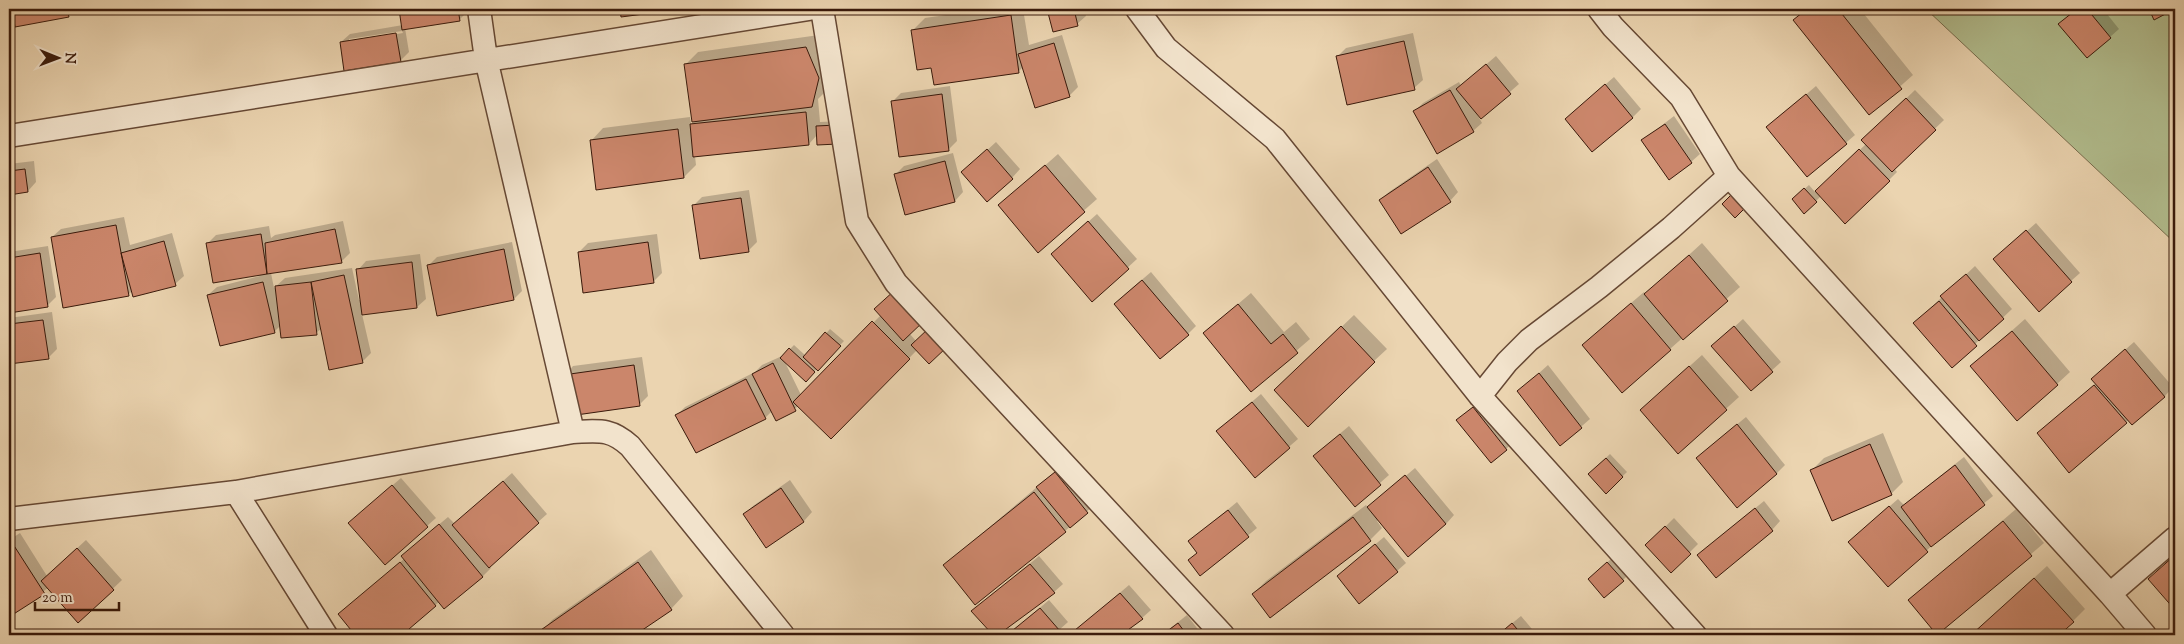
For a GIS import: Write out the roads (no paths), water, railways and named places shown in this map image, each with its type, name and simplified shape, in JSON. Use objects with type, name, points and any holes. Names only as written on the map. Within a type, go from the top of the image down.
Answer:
[{"type":"street","points":[[479,9],[486,59],[573,432]]},
{"type":"street","points":[[9,136],[809,9]]},
{"type":"street","points":[[822,9],[857,221],[896,283],[1223,635]]},
{"type":"street","points":[[1137,9],[1166,48],[1275,139],[1480,396],[1695,635]]},
{"type":"street","points":[[1600,9],[1613,27],[1681,96],[1729,176],[2146,635]]},
{"type":"street","points":[[1480,396],[1507,362],[1529,340],[1599,287],[1671,228],[1729,176]]},
{"type":"street","points":[[9,520],[236,492],[573,432],[599,431],[618,435],[630,446],[783,635]]},
{"type":"street","points":[[236,492],[326,635]]},
{"type":"street","points":[[2110,594],[2175,538]]}]
